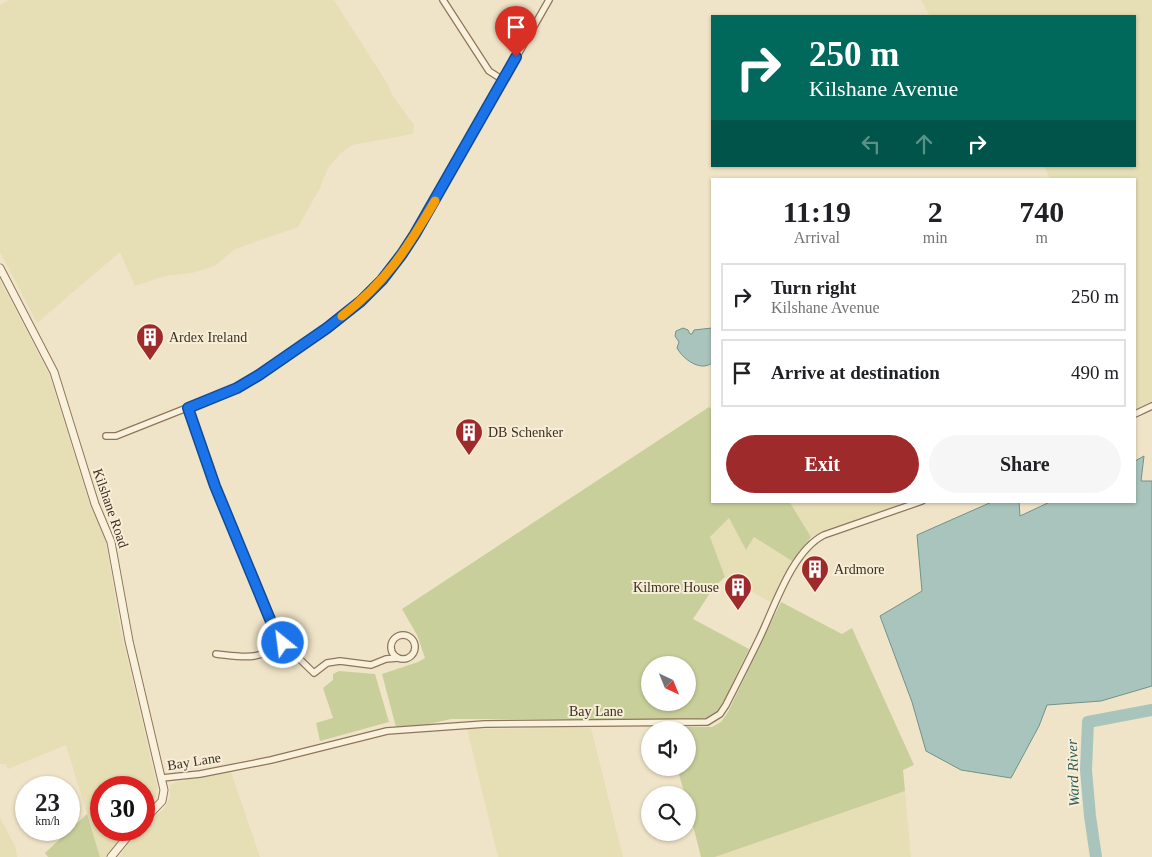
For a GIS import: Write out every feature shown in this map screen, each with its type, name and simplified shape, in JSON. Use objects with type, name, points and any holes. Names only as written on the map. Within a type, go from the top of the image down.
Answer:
[{"type":"street","points":[[443,0],[489,71],[503,80]]},
{"type":"street","points":[[106,436],[116,436],[237,388],[266,371],[327,328],[361,301],[382,280],[415,234],[549,0]]},
{"type":"street","name":"Kilshane Road","points":[[0,268],[54,372],[95,504],[111,542],[129,641],[164,790],[162,801],[155,808]]},
{"type":"street","points":[[1136,414],[1152,406]]},
{"type":"street","points":[[188,408],[217,491],[274,629],[283,643],[314,673],[327,663],[340,661],[371,664],[386,659],[406,658],[412,654],[415,647],[412,640],[406,636],[398,636],[392,641],[391,649],[386,659]]},
{"type":"street","name":"Bay Lane","points":[[162,778],[200,774],[270,760],[387,732],[485,724],[707,722],[720,714],[726,706],[789,575],[807,547],[824,535],[916,503]]},
{"type":"street","points":[[216,654],[260,656],[283,643]]},
{"type":"street","points":[[391,649],[392,653],[398,658]]},
{"type":"street","points":[[111,857],[124,841]]},
{"type":"shaded area","points":[[9,0],[334,0],[387,83],[392,95],[414,125],[413,134],[352,145],[341,153],[328,168],[320,188],[298,227],[235,249],[215,266],[192,273],[165,276],[135,286],[120,252],[37,323],[0,252],[0,5]]},
{"type":"shaded area","points":[[921,0],[1152,0],[1152,404],[1136,412],[1136,178],[1050,178],[1044,167],[1136,167],[1136,15],[929,15]]},
{"type":"shaded area","points":[[0,280],[49,374],[88,499],[102,527],[120,627],[155,776],[90,776],[90,824],[80,791],[80,776],[75,776],[66,745],[8,769],[6,764],[0,764]]},
{"type":"shaded area","points":[[790,503],[910,503],[824,531],[811,537]]},
{"type":"shaded area","points":[[729,518],[746,550],[754,537],[792,561],[772,603],[725,577],[710,537]]},
{"type":"shaded area","points":[[591,728],[623,857],[498,857],[467,729]]},
{"type":"shaded area","points":[[231,772],[260,857],[119,857],[130,841],[155,841],[155,816],[165,808],[170,796],[170,785],[176,782]]},
{"type":"shaded area","points":[[155,777],[157,786],[155,798]]},
{"type":"shaded area","points":[[905,791],[911,857],[715,857]]},
{"type":"shaded area","points":[[0,818],[16,848],[17,857],[0,857]]},
{"type":"shaded area","points":[[95,841],[119,841],[106,857],[100,857]]},
{"type":"green space","points":[[709,407],[711,409],[711,503],[790,503],[811,537],[792,561],[754,537],[746,550],[729,518],[710,537],[725,577],[714,587],[693,619],[749,649],[718,713],[712,717],[700,719],[451,719],[397,731],[382,674],[425,658],[417,635],[402,609]]},
{"type":"green space","points":[[781,602],[842,634],[852,628],[914,765],[903,770],[905,791],[715,857],[701,857],[696,837],[696,786],[682,786],[679,776],[696,776],[696,727],[712,727],[721,722],[728,712]]},
{"type":"green space","points":[[339,671],[375,674],[389,722],[320,741],[316,723],[333,718],[323,688],[333,680],[333,674]]},
{"type":"green space","points":[[87,814],[90,824],[90,841],[95,841],[100,857],[48,857],[45,853],[58,841],[80,841],[80,820]]},
{"type":"water","points":[[683,328],[692,334],[694,330],[711,328],[711,363],[702,366],[688,360],[677,348],[679,342],[675,336],[676,331]]},
{"type":"water","points":[[1144,456],[1141,481],[1152,481],[1152,686],[1101,701],[1047,705],[1039,726],[1011,778],[961,770],[926,751],[912,702],[880,616],[922,591],[917,535],[989,503],[1019,503],[1020,516],[1048,503],[1136,503],[1136,460]]},
{"type":"waterway","name":"Ward River","points":[[1096,857],[1086,770],[1088,722],[1152,710]]},
{"type":"slow traffic","points":[[342,316],[361,301],[382,280],[402,254],[435,201]]},
{"type":"place","name":"Ardex Ireland","points":[[150,361]]},
{"type":"place","name":"DB Schenker","points":[[469,456]]},
{"type":"place","name":"Ardmore","points":[[815,593]]},
{"type":"place","name":"Kilmore House","points":[[738,611]]},
{"type":"route","points":[[283,643],[274,629],[215,486],[188,408],[237,388],[266,371],[327,328],[361,301],[382,280],[415,234],[516,57]]}]
